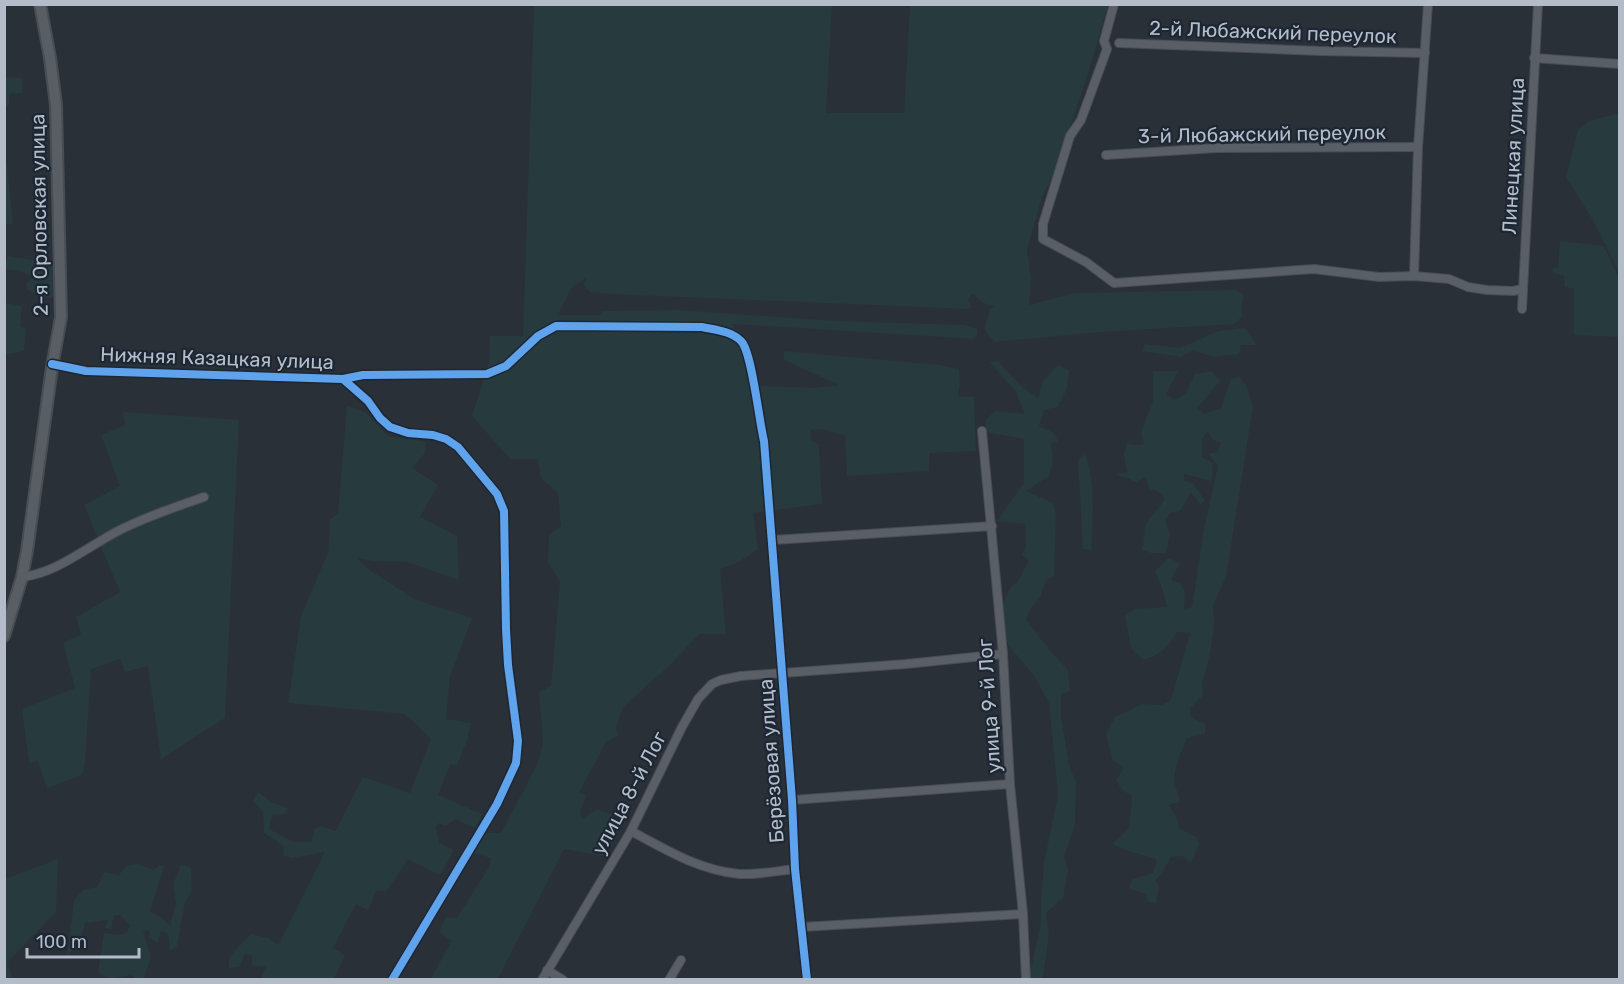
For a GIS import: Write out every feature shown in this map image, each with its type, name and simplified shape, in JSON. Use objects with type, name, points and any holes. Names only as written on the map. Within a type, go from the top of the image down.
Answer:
[{"type":"street","name":"2-я Орловская улица","points":[[4,636],[22,577],[52,364],[61,317],[57,138],[50,58],[40,4]]},
{"type":"street","points":[[1114,4],[1104,41],[1107,49],[1081,120],[1070,136],[1043,224],[1043,239],[1086,262],[1114,283],[1236,276],[1304,269],[1379,277],[1414,276],[1449,279],[1487,290],[1523,289]]},
{"type":"street","points":[[1414,276],[1418,147],[1428,4]]},
{"type":"street","name":"Линецкая улица","points":[[1522,309],[1538,4]]},
{"type":"street","name":"2-й Любажский переулок","points":[[1119,43],[1425,53]]},
{"type":"street","points":[[1534,58],[1620,64]]},
{"type":"street","name":"3-й Любажский переулок","points":[[1106,155],[1215,148],[1418,147]]},
{"type":"street","name":"Берёзовая улица","points":[[343,379],[363,375],[487,374],[506,366],[538,336],[556,326],[702,327],[725,331],[743,342],[749,355],[764,441],[792,800],[795,869],[807,980]]},
{"type":"street","name":"Нижняя Казацкая улица","points":[[52,364],[86,371],[343,379],[368,400],[380,418],[390,427],[408,433],[433,435],[458,447],[497,494],[504,511],[506,629],[508,665],[518,741],[516,763],[497,804],[392,980]]},
{"type":"street","name":"улица 9-й Лог","points":[[982,431],[1003,654],[1010,784],[1023,914],[1026,980]]},
{"type":"street","points":[[22,577],[39,575],[146,518],[204,497]]},
{"type":"street","points":[[773,540],[992,526]]},
{"type":"street","name":"улица 8-й Лог","points":[[542,980],[631,831],[698,699],[712,684],[722,680],[782,672],[906,664],[1003,654]]},
{"type":"street","points":[[792,800],[1010,784]]},
{"type":"street","points":[[631,831],[695,864],[718,871],[741,874],[795,869]]},
{"type":"street","points":[[802,927],[1023,914]]},
{"type":"street","points":[[669,980],[681,960]]},
{"type":"street","points":[[547,970],[563,980]]},
{"type":"green space","points":[[534,5],[832,5],[826,113],[904,113],[910,5],[1108,5],[1088,74],[1056,169],[1042,197],[1027,249],[1031,281],[1029,305],[1074,293],[1235,290],[1244,294],[1241,310],[1243,316],[1234,324],[1101,332],[994,342],[984,329],[990,310],[994,306],[983,303],[972,293],[968,300],[971,306],[968,309],[612,294],[590,292],[584,285],[586,278],[572,287],[558,315],[600,315],[602,311],[678,310],[836,321],[965,325],[977,329],[974,339],[732,324],[753,358],[760,386],[815,388],[839,385],[784,360],[784,351],[940,365],[959,369],[958,396],[974,397],[976,451],[929,453],[929,471],[847,476],[845,435],[825,430],[810,430],[811,441],[819,444],[822,504],[753,513],[758,549],[739,562],[720,569],[726,634],[699,634],[670,665],[623,707],[616,727],[618,736],[607,741],[579,792],[586,796],[580,811],[582,819],[597,809],[611,815],[609,820],[621,827],[604,856],[564,849],[498,979],[430,980],[452,941],[439,932],[446,917],[457,918],[489,867],[491,858],[473,853],[485,833],[501,833],[538,763],[543,743],[539,692],[551,686],[560,582],[548,562],[549,535],[561,526],[558,493],[541,478],[538,459],[510,459],[472,416],[489,363],[490,336],[523,336]]},
{"type":"green space","points":[[5,77],[23,78],[22,93],[9,94],[9,105],[5,106]]},
{"type":"green space","points":[[1619,113],[1619,272],[1591,217],[1566,177],[1578,130],[1589,121]]},
{"type":"green space","points":[[5,163],[7,164],[13,224],[5,224]]},
{"type":"green space","points":[[1560,241],[1604,246],[1619,278],[1619,337],[1574,335],[1574,289],[1565,287],[1564,276],[1553,273],[1553,268],[1558,268]]},
{"type":"green space","points":[[7,256],[54,263],[56,297],[45,298],[26,289],[27,283],[33,277],[21,271],[5,269]]},
{"type":"green space","points":[[5,303],[22,306],[20,327],[26,328],[24,351],[5,355]]},
{"type":"green space","points":[[1245,328],[1256,345],[1241,345],[1239,354],[1213,357],[1193,350],[1181,357],[1142,351],[1145,344],[1180,348],[1219,331]]},
{"type":"green space","points":[[998,361],[1022,387],[1038,398],[1043,381],[1058,365],[1069,370],[1067,389],[1058,407],[1044,410],[1039,426],[1054,433],[1058,441],[1051,443],[1053,460],[1049,476],[1026,491],[1053,503],[1056,516],[1054,576],[1045,581],[1041,596],[1031,608],[1026,620],[1068,670],[1070,691],[1061,694],[1061,717],[1070,768],[1076,782],[1075,825],[1064,857],[1068,870],[1063,898],[1046,913],[1049,934],[1043,979],[1029,979],[1041,923],[1044,863],[1058,795],[1049,703],[1035,677],[1008,645],[999,612],[1010,589],[1019,580],[1029,560],[1022,555],[1026,547],[1025,524],[997,521],[1024,483],[1024,439],[985,432],[986,420],[995,411],[1025,414],[1016,392],[990,362]]},
{"type":"green space","points":[[1153,371],[1178,371],[1166,394],[1174,400],[1185,395],[1195,374],[1212,371],[1220,381],[1197,408],[1204,414],[1221,408],[1231,379],[1239,377],[1247,387],[1253,406],[1226,577],[1213,605],[1214,624],[1202,685],[1203,695],[1190,708],[1191,717],[1205,724],[1205,734],[1187,738],[1175,772],[1175,784],[1180,802],[1168,805],[1176,816],[1180,829],[1196,837],[1199,845],[1191,862],[1182,856],[1171,857],[1155,880],[1159,886],[1156,904],[1149,902],[1145,894],[1129,889],[1132,879],[1153,873],[1157,860],[1113,844],[1129,828],[1132,796],[1122,790],[1116,780],[1124,768],[1112,759],[1106,734],[1115,717],[1143,704],[1161,705],[1171,700],[1190,633],[1177,632],[1163,650],[1143,660],[1131,648],[1125,615],[1136,609],[1167,607],[1155,571],[1169,558],[1180,563],[1171,580],[1180,583],[1185,593],[1184,609],[1192,607],[1204,529],[1218,466],[1208,454],[1217,452],[1221,443],[1212,439],[1208,431],[1202,439],[1202,457],[1213,463],[1212,481],[1184,474],[1184,481],[1193,483],[1205,501],[1200,505],[1191,492],[1180,511],[1170,513],[1165,521],[1170,534],[1166,553],[1151,553],[1142,550],[1145,526],[1165,498],[1158,491],[1150,489],[1145,477],[1136,482],[1116,474],[1127,472],[1124,455],[1127,443],[1144,444],[1141,432],[1153,401]]},
{"type":"green space","points":[[347,406],[365,412],[388,436],[426,442],[425,453],[412,468],[438,485],[420,517],[457,536],[459,580],[407,562],[372,561],[356,557],[368,569],[414,599],[472,618],[450,676],[446,719],[471,723],[467,741],[457,765],[450,764],[438,795],[482,814],[475,828],[455,819],[446,826],[438,823],[436,828],[439,843],[454,850],[440,875],[408,859],[386,892],[377,890],[368,910],[356,904],[333,948],[345,955],[334,979],[260,979],[266,967],[252,965],[252,956],[245,954],[239,967],[229,968],[229,957],[251,934],[269,938],[278,945],[325,852],[292,858],[283,855],[284,846],[264,833],[263,812],[253,801],[258,792],[273,803],[288,808],[284,814],[272,815],[269,829],[294,842],[311,842],[315,829],[321,826],[336,831],[363,777],[410,793],[431,739],[405,714],[288,703],[301,616],[328,553],[330,519],[338,514]]},
{"type":"green space","points":[[123,412],[239,420],[225,718],[161,759],[148,666],[125,672],[120,659],[91,669],[85,763],[82,775],[47,788],[38,761],[29,763],[22,709],[75,688],[63,643],[81,634],[76,617],[120,592],[84,505],[120,486],[101,435],[125,425]]},
{"type":"green space","points":[[1085,454],[1092,489],[1091,550],[1083,549],[1078,461]]},
{"type":"green space","points":[[58,859],[56,912],[7,962],[13,979],[5,979],[5,879]]},
{"type":"green space","points":[[138,864],[154,870],[159,865],[164,866],[150,912],[162,918],[170,926],[176,903],[173,884],[181,865],[191,867],[192,891],[185,903],[177,946],[170,951],[168,933],[161,931],[157,943],[150,938],[149,930],[143,932],[151,957],[145,979],[135,979],[132,975],[105,977],[98,970],[104,933],[117,935],[127,933],[130,925],[120,915],[114,915],[111,929],[105,928],[108,920],[85,923],[79,941],[67,956],[74,901],[83,890],[97,887],[104,872],[119,875],[126,866]]},
{"type":"cycle path","points":[[343,379],[363,375],[487,374],[506,366],[538,336],[556,326],[702,327],[728,333],[741,341],[749,358],[764,441],[792,800],[795,869],[807,980]]},
{"type":"cycle path","points":[[52,364],[86,371],[343,379],[368,401],[380,418],[390,427],[408,433],[433,435],[446,439],[458,447],[497,494],[504,511],[506,629],[508,665],[518,741],[516,763],[497,804],[392,980]]}]
